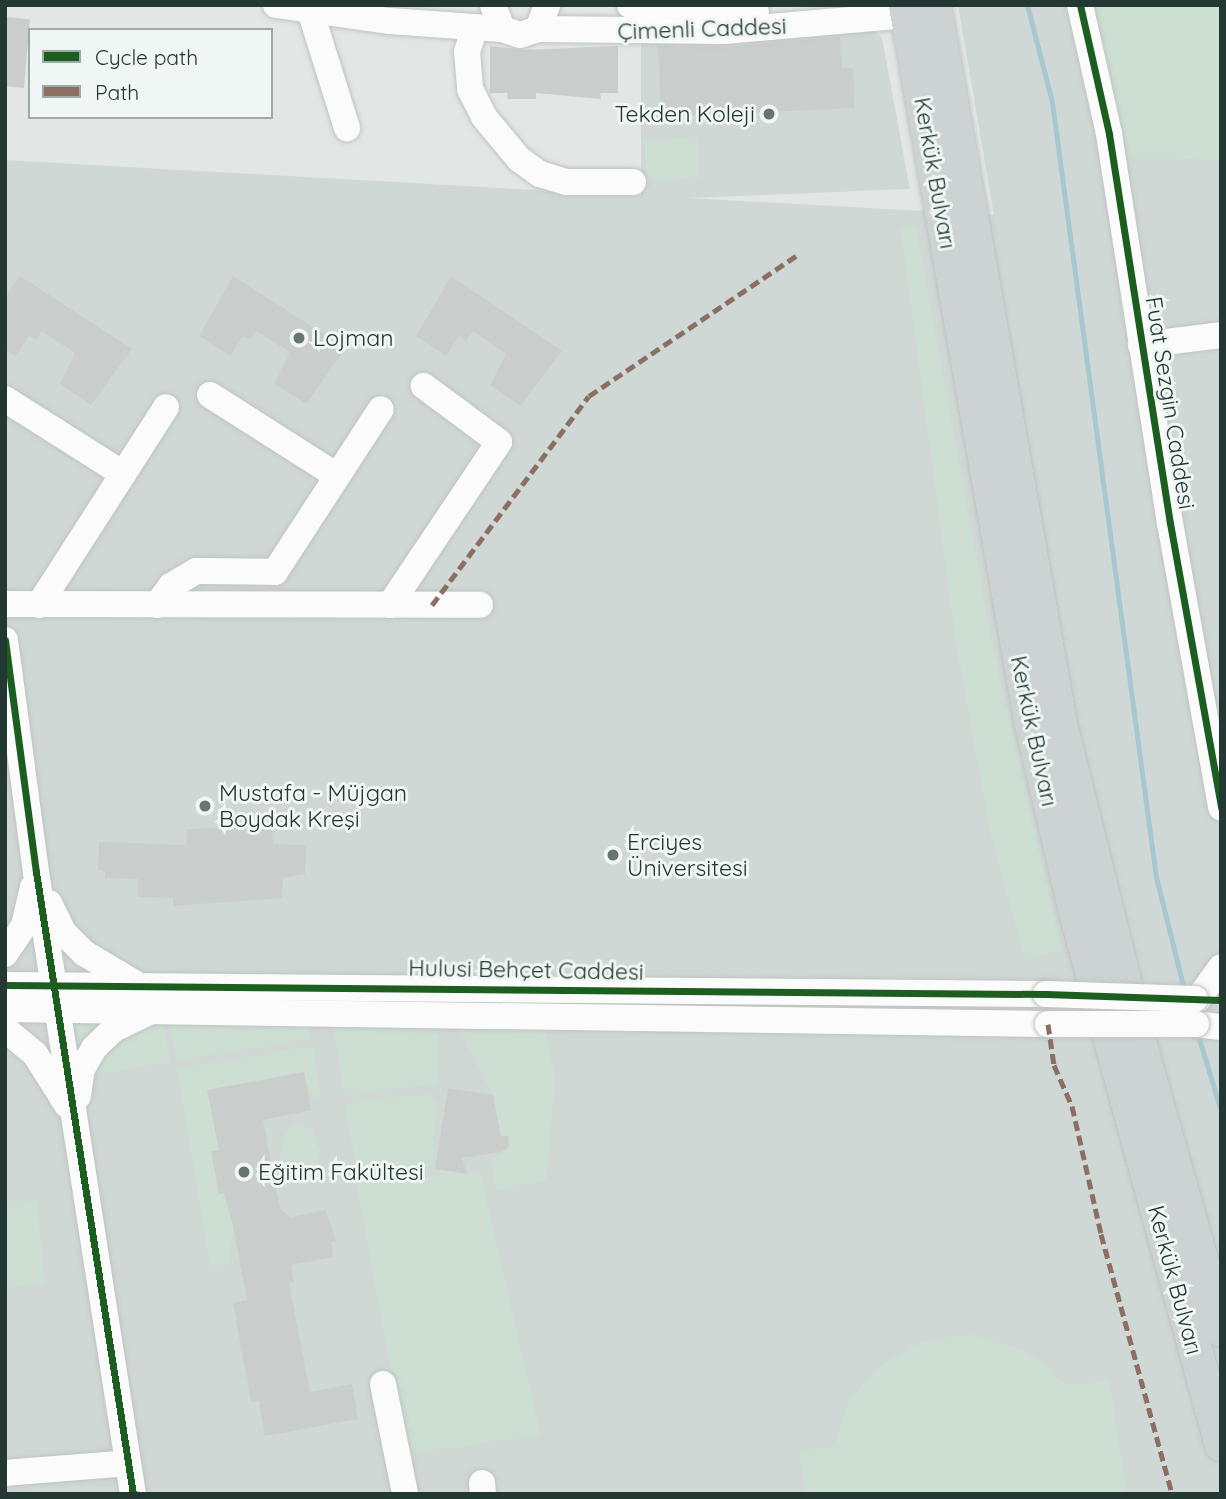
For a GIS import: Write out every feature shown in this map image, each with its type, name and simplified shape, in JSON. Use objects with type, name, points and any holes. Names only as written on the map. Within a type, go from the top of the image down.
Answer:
[{"type":"main road","name":"Kerkük Bulvarı","points":[[915,9],[1060,724],[1143,1056],[1221,1329]]},
{"type":"main road","name":"Kerkük Bulvarı","points":[[915,9],[1030,719],[1076,915],[1221,1444]]},
{"type":"street","points":[[276,5],[475,26],[498,17]]},
{"type":"street","name":"Çimenli Caddesi","points":[[630,5],[698,12],[816,6]]},
{"type":"street","name":"Fuat Sezgin Caddesi","points":[[1080,5],[1109,134],[1221,807]]},
{"type":"street","name":"Çimenli Caddesi","points":[[498,17],[520,35],[542,17],[724,31],[915,9]]},
{"type":"street","points":[[310,10],[347,128]]},
{"type":"street","points":[[475,26],[467,52],[471,89],[484,117],[519,159],[540,174],[566,182],[633,182]]},
{"type":"street","points":[[1142,345],[1221,335]]},
{"type":"street","points":[[390,605],[499,442],[424,386]]},
{"type":"street","points":[[210,394],[337,476]]},
{"type":"street","points":[[5,399],[123,474]]},
{"type":"street","points":[[38,604],[166,407]]},
{"type":"street","points":[[157,605],[171,586],[196,571],[275,572],[380,409]]},
{"type":"street","points":[[5,604],[480,605]]},
{"type":"street","points":[[5,640],[14,757],[57,998],[133,1494]]},
{"type":"street","points":[[5,954],[24,926],[36,872]]},
{"type":"street","points":[[36,872],[57,921],[71,941],[98,964],[141,986]]},
{"type":"street","points":[[1206,1010],[1221,967]]},
{"type":"street","name":"Hulusi Behçet Caddesi","points":[[5,985],[57,998],[157,1011],[1048,1024],[1206,1010]]},
{"type":"street","name":"Hulusi Behçet Caddesi","points":[[5,1009],[57,998],[141,986],[1046,994],[1206,1010]]},
{"type":"street","points":[[75,1118],[82,1069],[94,1048],[126,1022],[157,1011]]},
{"type":"street","points":[[5,1029],[43,1063],[75,1118]]},
{"type":"street","points":[[383,1384],[406,1494],[400,1494]]},
{"type":"street","points":[[5,1473],[128,1463]]},
{"type":"shaded area","name":"Erciyes Üniversitesi","points":[[958,5],[1221,5],[1221,1494],[5,1494],[5,160],[641,196],[641,37],[870,26],[882,38],[910,189],[689,198],[994,215]]},
{"type":"green space","points":[[1092,5],[1221,5],[1221,160],[1123,157]]},
{"type":"green space","points":[[697,138],[699,178],[646,181],[644,141]]},
{"type":"green space","points":[[916,227],[991,639],[1062,951],[1025,959],[991,835],[955,636],[901,229]]},
{"type":"green space","points":[[161,1003],[170,1062],[76,1077],[69,1031],[74,1015]]},
{"type":"green space","points":[[166,1003],[305,1006],[310,1039],[177,1061]]},
{"type":"green space","points":[[438,1005],[438,1083],[344,1095],[331,1006]]},
{"type":"green space","points":[[448,1007],[539,1008],[555,1076],[546,1180],[496,1190],[491,1162],[509,1147],[508,1137],[501,1136],[493,1095]]},
{"type":"green space","points":[[313,1046],[321,1095],[313,1099],[304,1072],[214,1125],[219,1150],[211,1152],[218,1193],[224,1193],[233,1226],[229,1264],[210,1267],[177,1069]]},
{"type":"green space","points":[[428,1094],[436,1104],[433,1166],[357,1173],[345,1103]]},
{"type":"green space","points":[[297,1123],[312,1130],[320,1151],[316,1175],[304,1185],[291,1179],[280,1156],[286,1133]]},
{"type":"green space","points":[[440,1170],[480,1172],[540,1434],[406,1455],[357,1184],[440,1176]]},
{"type":"green space","points":[[37,1200],[44,1283],[5,1287],[5,1203]]},
{"type":"green space","points":[[974,1335],[1026,1351],[1067,1386],[1109,1380],[1127,1494],[806,1494],[799,1452],[834,1446],[848,1404],[874,1370],[920,1342]]},
{"type":"building","points":[[5,17],[30,19],[24,88],[5,86]]},
{"type":"building","points":[[840,37],[842,68],[853,68],[855,108],[661,117],[658,46],[725,47]]},
{"type":"building","points":[[490,46],[524,50],[618,46],[618,93],[600,93],[601,99],[536,93],[536,99],[508,99],[507,93],[490,93]]},
{"type":"building","points":[[20,276],[132,349],[91,405],[60,384],[75,353],[42,331],[36,340],[29,336],[16,356],[5,349],[5,298]]},
{"type":"building","name":"Lojman","points":[[233,276],[346,348],[306,404],[274,384],[290,352],[256,331],[250,340],[243,336],[230,356],[199,336]]},
{"type":"building","name":"Lojman","points":[[451,276],[562,351],[520,406],[490,385],[506,354],[473,331],[466,341],[459,336],[446,356],[416,336]]},
{"type":"building","points":[[273,828],[273,844],[306,845],[305,874],[283,878],[282,898],[173,906],[173,898],[138,897],[138,879],[105,878],[105,871],[98,870],[99,842],[186,845],[187,829]]},
{"type":"building","points":[[304,1072],[311,1110],[263,1120],[280,1209],[291,1217],[326,1210],[336,1241],[331,1242],[333,1257],[291,1265],[294,1282],[289,1283],[310,1392],[352,1384],[358,1419],[265,1436],[259,1401],[251,1402],[233,1303],[247,1300],[233,1226],[224,1193],[219,1194],[211,1151],[219,1150],[207,1090]]},
{"type":"building","points":[[448,1088],[493,1095],[501,1136],[508,1136],[509,1147],[501,1152],[461,1158],[468,1174],[435,1169]]},
{"type":"waterway","points":[[1027,5],[1052,102],[1156,877],[1184,989]]},
{"type":"waterway","points":[[1197,1032],[1221,1111]]},
{"type":"marked path","points":[[432,605],[589,396],[796,256]]},
{"type":"marked path","points":[[1048,1024],[1054,1065],[1072,1106],[1101,1234],[1172,1494]]},
{"type":"cycle path","points":[[1080,5],[1109,134],[1170,523],[1221,807]]},
{"type":"cycle path","points":[[5,640],[36,872],[133,1494]]},
{"type":"cycle path","points":[[5,985],[1046,994],[1221,1000]]},
{"type":"place","name":"Tekden Koleji","points":[[769,114]]},
{"type":"place","name":"Lojman","points":[[299,338]]},
{"type":"place","name":"Mustafa - Müjgan Boydak Kreşi","points":[[205,806]]},
{"type":"place","name":"Erciyes Üniversitesi","points":[[613,855]]},
{"type":"place","name":"Eğitim Fakültesi","points":[[244,1172]]}]
